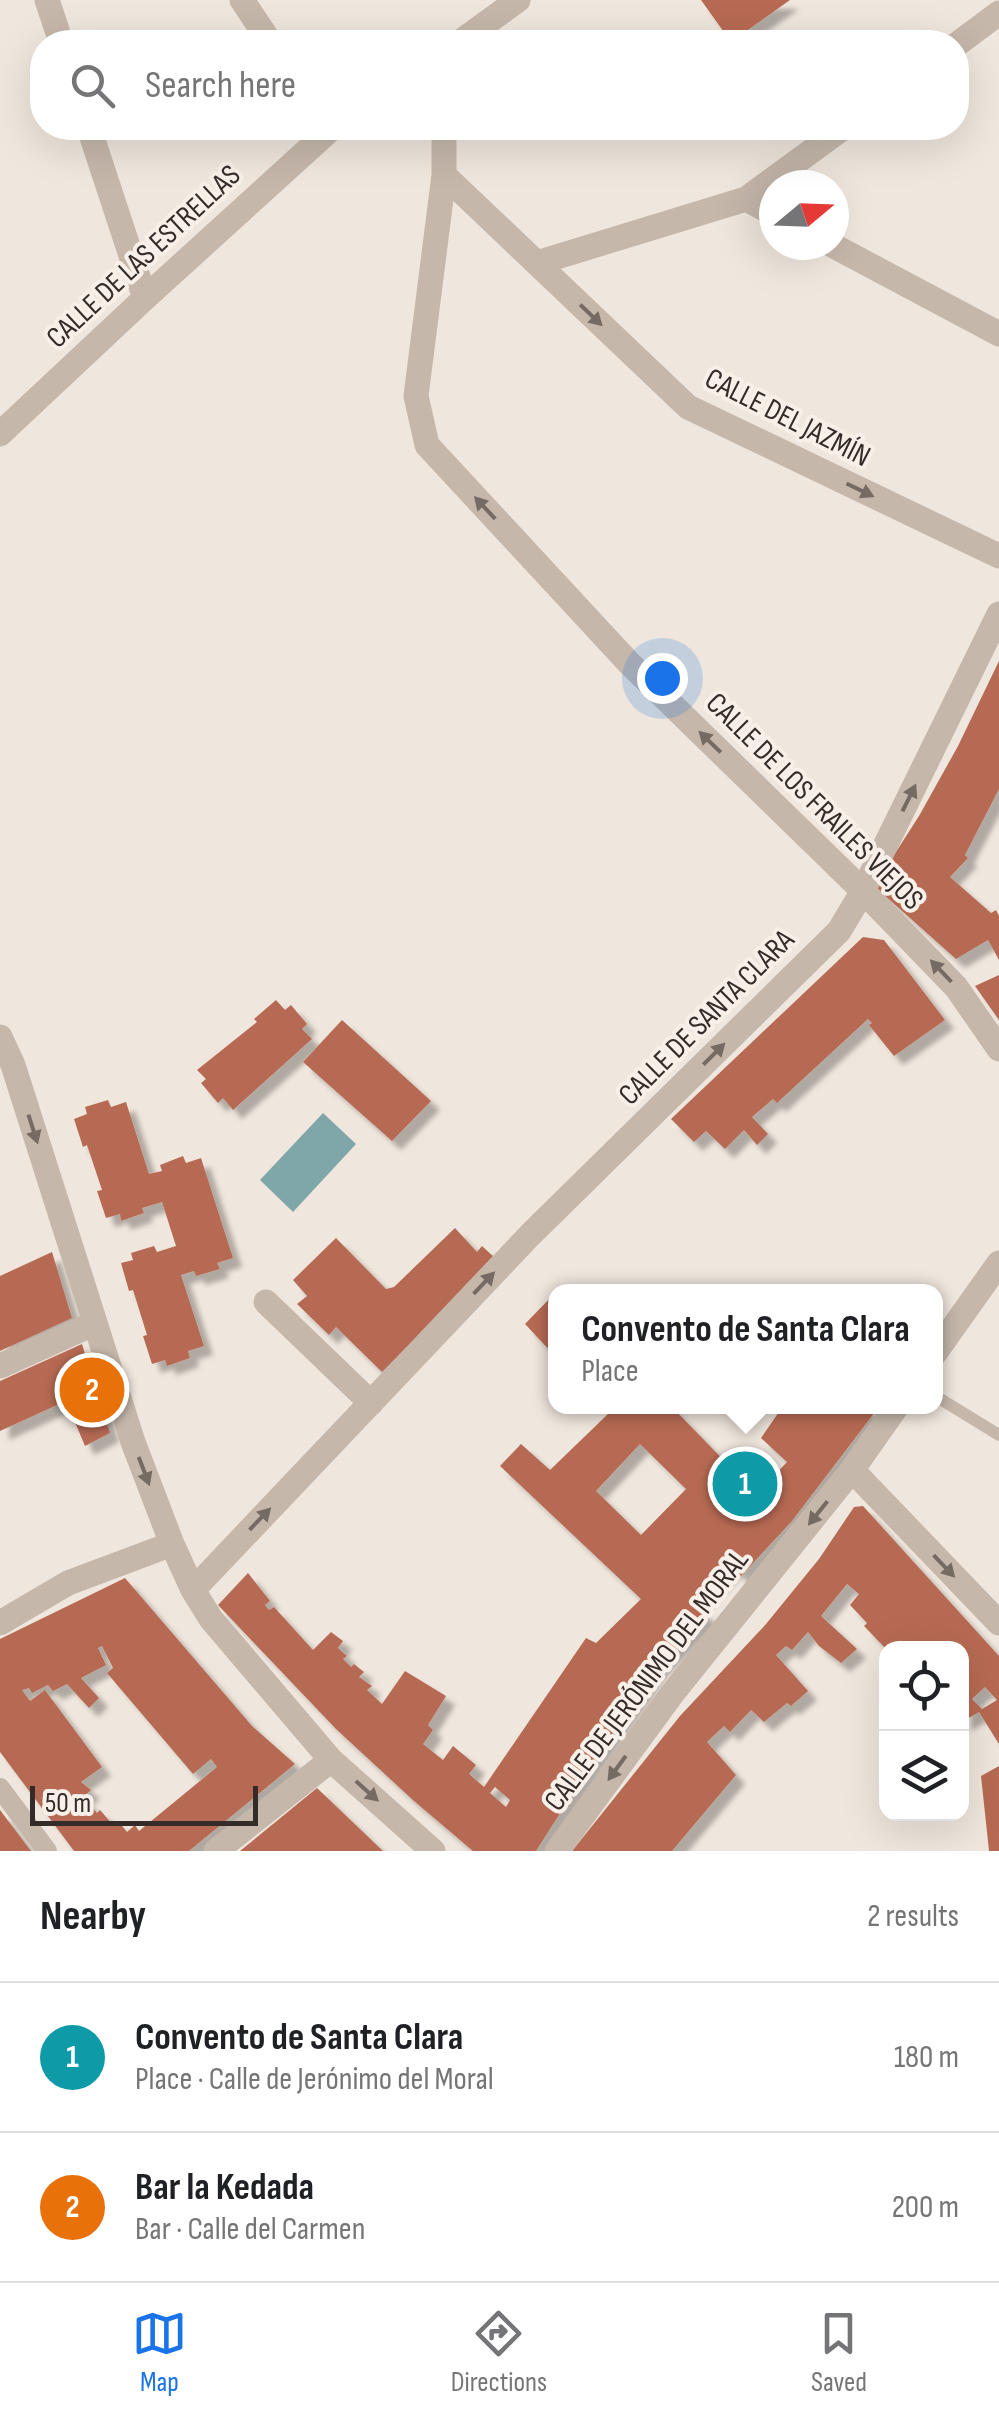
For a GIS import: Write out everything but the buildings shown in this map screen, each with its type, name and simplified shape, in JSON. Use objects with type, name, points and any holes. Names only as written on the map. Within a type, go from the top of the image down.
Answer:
[{"type":"street","points":[[46,0],[56,30]]},
{"type":"street","points":[[242,0],[262,30]]},
{"type":"street","points":[[477,30],[518,0]]},
{"type":"street","points":[[969,35],[999,14]]},
{"type":"street","points":[[92,140],[144,298]]},
{"type":"street","name":"CALLE DE LAS ESTRELLAS","points":[[0,434],[315,140]]},
{"type":"street","name":"CALLE DE LOS FRAILES VIEJOS","points":[[444,140],[444,175],[416,396],[427,445],[628,664],[863,891],[956,988],[999,1049]]},
{"type":"street","points":[[538,263],[746,199],[827,140]]},
{"type":"street","name":"CALLE DEL JAZMÍN","points":[[444,175],[688,408],[999,556]]},
{"type":"street","points":[[746,199],[759,206]]},
{"type":"street","points":[[849,254],[999,334]]},
{"type":"street","name":"CALLE DE SANTA CLARA","points":[[193,1590],[530,1235],[839,932],[863,891],[999,614]]},
{"type":"street","points":[[0,1037],[13,1065],[133,1442],[193,1590],[211,1620],[332,1760],[434,1851]]},
{"type":"street","points":[[943,1342],[999,1263]]},
{"type":"street","points":[[266,1302],[371,1403]]},
{"type":"street","points":[[0,1366],[96,1323]]},
{"type":"street","name":"CALLE DE JERÓNIMO DEL MORAL","points":[[557,1851],[672,1694],[852,1470],[891,1414]]},
{"type":"street","points":[[852,1470],[999,1624]]},
{"type":"street","points":[[0,1624],[68,1583],[172,1544]]},
{"type":"street","points":[[216,1851],[332,1760]]},
{"type":"street","points":[[0,1788],[47,1851]]},
{"type":"lane","points":[[943,1401],[999,1435]]},
{"type":"water","points":[[323,1113],[356,1144],[293,1212],[260,1180]]},
{"type":"place","name":"Bar la Kedada","points":[[92,1390]]},
{"type":"place","name":"Convento de Santa Clara","points":[[745,1484]]}]
